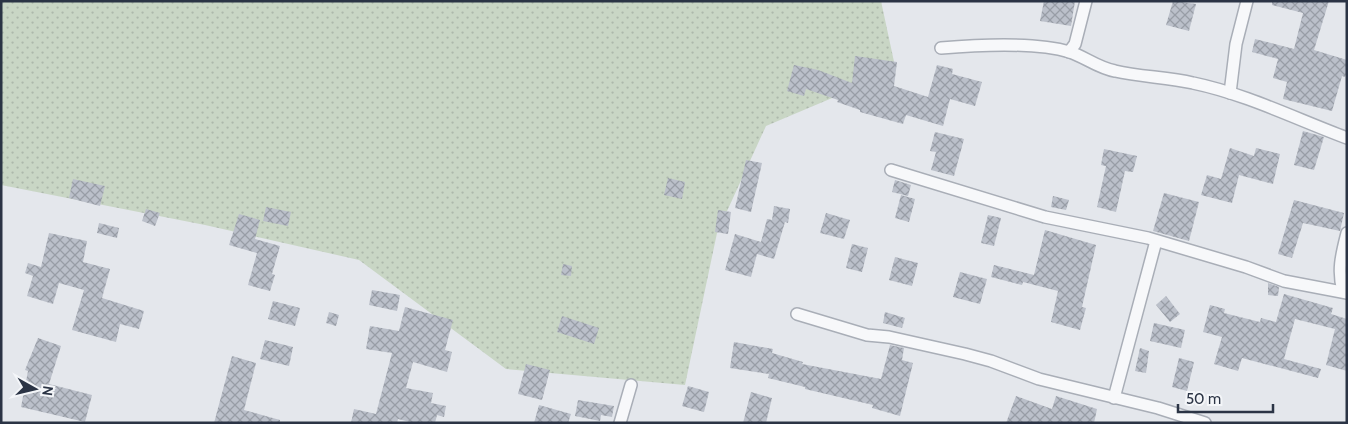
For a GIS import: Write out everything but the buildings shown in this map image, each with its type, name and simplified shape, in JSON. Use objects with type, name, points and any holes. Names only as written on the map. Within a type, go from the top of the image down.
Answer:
[{"type":"street","points":[[1069,52],[1075,44],[1086,1]]},
{"type":"street","points":[[1230,93],[1236,44],[1247,1]]},
{"type":"street","points":[[941,48],[967,46],[1043,47],[1069,52],[1102,68],[1132,75],[1193,83],[1230,93],[1347,138]]},
{"type":"street","points":[[891,170],[1045,217],[1156,241],[1246,267],[1284,281],[1345,292]]},
{"type":"street","points":[[1345,292],[1339,277],[1340,262],[1347,233]]},
{"type":"street","points":[[1114,398],[1156,241]]},
{"type":"street","points":[[797,314],[867,335],[889,337],[991,360],[1039,379],[1158,408],[1205,423]]},
{"type":"street","points":[[620,423],[631,385]]},
{"type":"green space","points":[[1,1],[881,1],[896,71],[766,126],[717,233],[685,385],[506,369],[359,260],[205,225],[1,185]]}]
